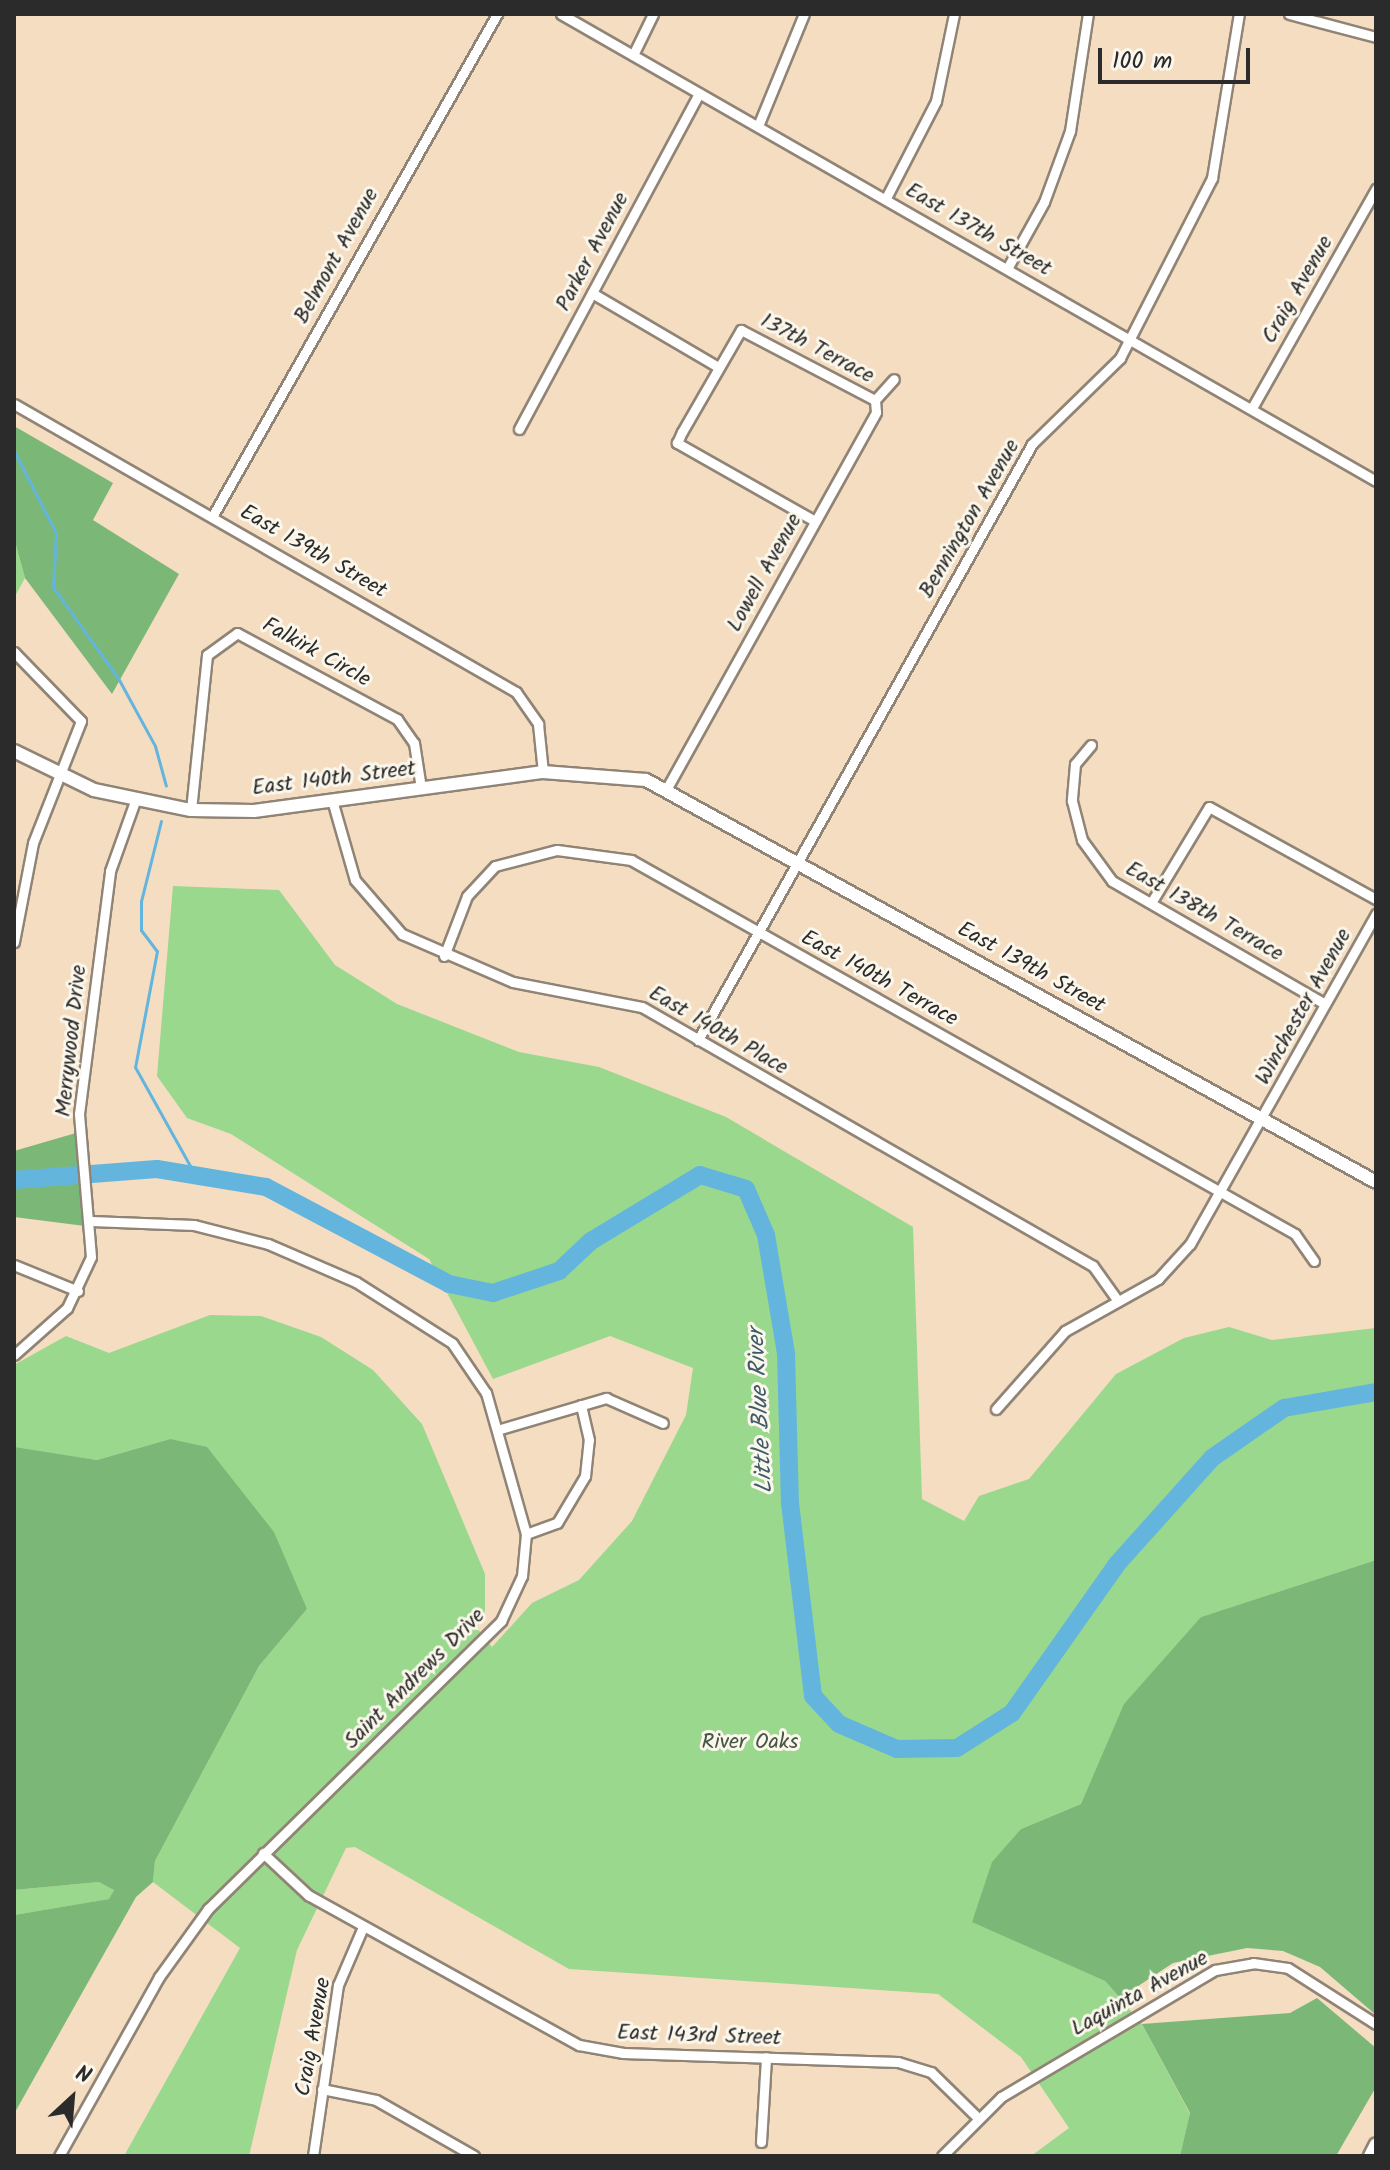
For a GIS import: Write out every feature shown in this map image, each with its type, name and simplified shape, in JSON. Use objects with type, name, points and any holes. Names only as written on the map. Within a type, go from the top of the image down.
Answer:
[{"type":"street","name":"Belmont Avenue","points":[[212,517],[497,14]]},
{"type":"street","name":"East 137th Street","points":[[561,14],[1375,479]]},
{"type":"street","points":[[633,55],[653,14]]},
{"type":"street","points":[[758,126],[804,14]]},
{"type":"street","points":[[886,198],[936,101],[954,14]]},
{"type":"street","points":[[1008,267],[1044,202],[1070,131],[1088,14]]},
{"type":"street","name":"Bennington Avenue","points":[[698,1040],[1032,444],[1106,377],[1131,337],[1212,178],[1239,14]]},
{"type":"street","points":[[1289,14],[1376,37]]},
{"type":"street","name":"Parker Avenue","points":[[519,429],[699,93]]},
{"type":"street","name":"Craig Avenue","points":[[1252,408],[1376,189]]},
{"type":"street","points":[[592,293],[718,367],[677,443],[815,521]]},
{"type":"street","name":"137th Terrace","points":[[718,367],[741,330],[875,400]]},
{"type":"street","name":"Lowell Avenue","points":[[667,788],[876,412],[875,400],[894,379]]},
{"type":"street","name":"East 139th Street","points":[[14,404],[528,701],[538,724],[543,772]]},
{"type":"street","name":"Falkirk Circle","points":[[191,810],[207,655],[237,633],[397,719],[414,743],[421,788]]},
{"type":"street","points":[[14,652],[81,721],[18,895],[14,942]]},
{"type":"street","name":"East 138th Terrace","points":[[1091,745],[1075,764],[1072,801],[1082,840],[1112,881],[1325,1004]]},
{"type":"street","name":"East 140th Street","points":[[14,751],[59,776],[135,801],[191,810],[332,800],[543,772],[618,774],[667,788]]},
{"type":"street","name":"East 139th Street","points":[[667,788],[1376,1182]]},
{"type":"street","name":"East 140th Place","points":[[332,800],[346,860],[367,899],[402,934],[444,956],[513,982],[627,1001],[1093,1266],[1118,1301]]},
{"type":"street","name":"Merrywood Drive","points":[[14,1355],[50,1327],[78,1291],[91,1257],[90,1196],[79,1114],[110,871],[135,801]]},
{"type":"street","points":[[1151,903],[1209,807],[1376,899]]},
{"type":"street","name":"East 140th Terrace","points":[[444,956],[480,877],[515,858],[557,850],[631,860],[1295,1234],[1314,1261]]},
{"type":"street","name":"Winchester Avenue","points":[[996,1409],[1065,1331],[1174,1265],[1263,1118],[1376,914]]},
{"type":"street","name":"Saint Andrews Drive","points":[[59,2156],[184,1939],[263,1853],[501,1621],[522,1576],[526,1534],[497,1430],[474,1368],[452,1343],[356,1282],[231,1232],[91,1221]]},
{"type":"street","points":[[14,1265],[78,1291]]},
{"type":"street","points":[[497,1430],[581,1405],[617,1398],[663,1423]]},
{"type":"street","points":[[526,1534],[557,1523],[585,1476],[589,1440],[581,1405]]},
{"type":"street","name":"East 143rd Street","points":[[263,1853],[308,1895],[579,2045],[915,2065],[945,2082],[977,2117]]},
{"type":"street","name":"Craig Avenue","points":[[313,2156],[338,1985],[363,1927]]},
{"type":"street","name":"Laquinta Avenue","points":[[942,2156],[977,2117],[1108,2029],[1215,1970],[1253,1963],[1288,1968],[1376,2024]]},
{"type":"street","points":[[761,2142],[766,2057]]},
{"type":"street","points":[[322,2089],[376,2100],[474,2156]]},
{"type":"street","points":[[1370,2156],[1376,2144]]},
{"type":"green space","points":[[14,426],[113,483],[93,520],[179,574],[112,694],[25,578],[14,538]]},
{"type":"green space","points":[[14,538],[25,578],[14,598]]},
{"type":"green space","name":"River Oaks","points":[[173,886],[279,890],[335,965],[397,1004],[519,1052],[599,1067],[726,1117],[913,1227],[922,1499],[964,1521],[979,1496],[1029,1479],[1116,1374],[1184,1338],[1229,1327],[1272,1340],[1376,1328],[1376,1560],[1201,1617],[1108,1748],[1081,1804],[1021,1829],[972,1921],[1105,1981],[1142,2024],[1190,2114],[1180,2156],[1031,2156],[1069,2128],[1021,2057],[938,1994],[569,1969],[355,1847],[346,1848],[297,1950],[249,2156],[124,2156],[240,1948],[153,1882],[155,1861],[259,1666],[307,1609],[170,1439],[97,1460],[14,1448],[14,1365],[66,1336],[109,1353],[210,1315],[261,1316],[321,1337],[373,1370],[422,1424],[485,1574],[485,1611],[477,1628],[492,1647],[532,1603],[579,1580],[632,1521],[686,1415],[693,1368],[610,1336],[493,1379],[429,1259],[231,1134],[187,1118],[157,1076]]},
{"type":"green space","points":[[76,1133],[85,1226],[14,1217],[14,1151]]},
{"type":"green space","points":[[170,1439],[207,1447],[274,1532],[307,1609],[259,1666],[155,1861],[153,1882],[136,1897],[14,2114],[14,1915],[109,1899],[114,1890],[99,1882],[14,1890],[14,1447],[97,1460]]},
{"type":"green space","points":[[1376,1560],[1376,2015],[1320,1967],[1283,1951],[1247,1948],[1173,1963],[1120,1998],[1105,1981],[972,1922],[992,1862],[1021,1829],[1081,1804],[1124,1704],[1201,1617]]},
{"type":"green space","points":[[99,1882],[114,1889],[110,1899],[14,1915],[14,1890]]},
{"type":"green space","points":[[1317,1998],[1376,2048],[1376,2087],[1336,2156],[1180,2156],[1190,2113],[1142,2024],[1290,2013]]},
{"type":"waterway","points":[[14,451],[56,533],[53,587],[118,678],[155,746],[166,786]]},
{"type":"waterway","points":[[161,821],[141,901],[141,930],[157,951],[135,1067],[195,1175]]},
{"type":"waterway","name":"Little Blue River","points":[[14,1180],[157,1169],[266,1187],[449,1284],[493,1293],[559,1271],[591,1241],[700,1175],[746,1189],[766,1235],[786,1353],[790,1503],[813,1696],[839,1724],[897,1749],[957,1748],[1012,1713],[1117,1564],[1212,1458],[1284,1408],[1376,1392]]}]
